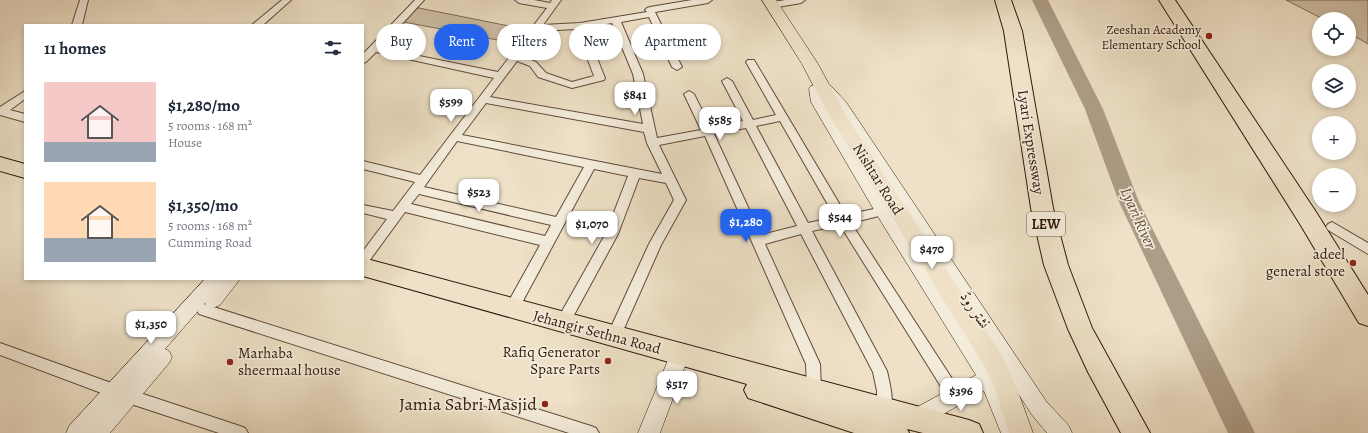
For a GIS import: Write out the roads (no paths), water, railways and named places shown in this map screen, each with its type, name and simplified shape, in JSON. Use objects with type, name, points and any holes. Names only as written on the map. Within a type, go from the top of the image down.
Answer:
[{"type":"highway","name":"Lyari Expressway","points":[[1003,0],[1015,43],[1042,208],[1056,265],[1084,336],[1107,382],[1136,433]]},
{"type":"highway","points":[[1167,0],[1308,218],[1368,316]]},
{"type":"highway","points":[[0,164],[24,171]]},
{"type":"highway","points":[[0,176],[24,183]]},
{"type":"highway","name":"Jehangir Sethna Road","points":[[364,267],[814,391],[888,426]]},
{"type":"highway","name":"Jehangir Sethna Road","points":[[364,280],[888,426],[917,418],[969,433]]},
{"type":"main road","name":"Nishtar Road","points":[[767,2],[818,90],[837,115],[993,361],[1006,389],[1021,433]]},
{"type":"street","points":[[76,24],[84,0]]},
{"type":"street","points":[[258,24],[287,0]]},
{"type":"street","points":[[364,59],[420,0]]},
{"type":"street","points":[[519,0],[555,3]]},
{"type":"street","points":[[645,0],[676,67]]},
{"type":"street","points":[[592,24],[651,12],[685,2],[708,0]]},
{"type":"street","points":[[767,2],[801,0]]},
{"type":"street","points":[[539,24],[555,3]]},
{"type":"street","points":[[614,336],[655,244],[680,200],[652,142],[638,74],[615,20]]},
{"type":"street","points":[[373,49],[500,76]]},
{"type":"street","points":[[364,259],[513,60]]},
{"type":"street","points":[[523,60],[533,64],[542,76],[572,85],[600,78],[593,60]]},
{"type":"street","points":[[751,62],[843,220],[955,396]]},
{"type":"street","points":[[727,81],[880,371],[888,426]]},
{"type":"street","name":"نشتر روڈ","points":[[818,90],[818,102],[883,211],[989,378],[1012,433]]},
{"type":"street","name":"نشتر روڈ","points":[[818,90],[841,104],[1039,408],[1061,433]]},
{"type":"street","points":[[689,94],[708,132],[813,364],[814,391]]},
{"type":"street","points":[[1,112],[24,95]]},
{"type":"street","points":[[484,99],[649,128]]},
{"type":"street","points":[[1,112],[24,118]]},
{"type":"street","points":[[652,142],[784,117]]},
{"type":"street","points":[[454,137],[671,180]]},
{"type":"street","points":[[512,308],[591,164]]},
{"type":"street","points":[[364,165],[419,185],[560,223]]},
{"type":"street","points":[[563,322],[612,234],[635,173]]},
{"type":"street","points":[[364,209],[399,212],[549,242]]},
{"type":"street","points":[[758,241],[805,228],[883,211]]},
{"type":"street","points":[[1332,227],[1368,249]]},
{"type":"street","points":[[96,433],[122,393],[215,280]]},
{"type":"street","points":[[77,433],[122,393],[204,310],[230,280]]},
{"type":"street","points":[[204,310],[591,433]]},
{"type":"street","points":[[0,349],[122,393],[240,433]]},
{"type":"street","points":[[649,433],[675,366]]},
{"type":"street","points":[[917,418],[989,378]]},
{"type":"waterway","name":"Lyari River","points":[[1040,0],[1094,109],[1129,202],[1242,433]]},
{"type":"place","name":"Zeeshan Academy Elementary School","points":[[1209,36]]},
{"type":"place","name":"adeel general store","points":[[1353,263]]},
{"type":"place","name":"Rafiq Generator Spare Parts","points":[[608,361]]},
{"type":"place","name":"Marhaba sheermaal house","points":[[230,362]]},
{"type":"place","name":"Jamia Sabri Masjid","points":[[545,404]]}]
